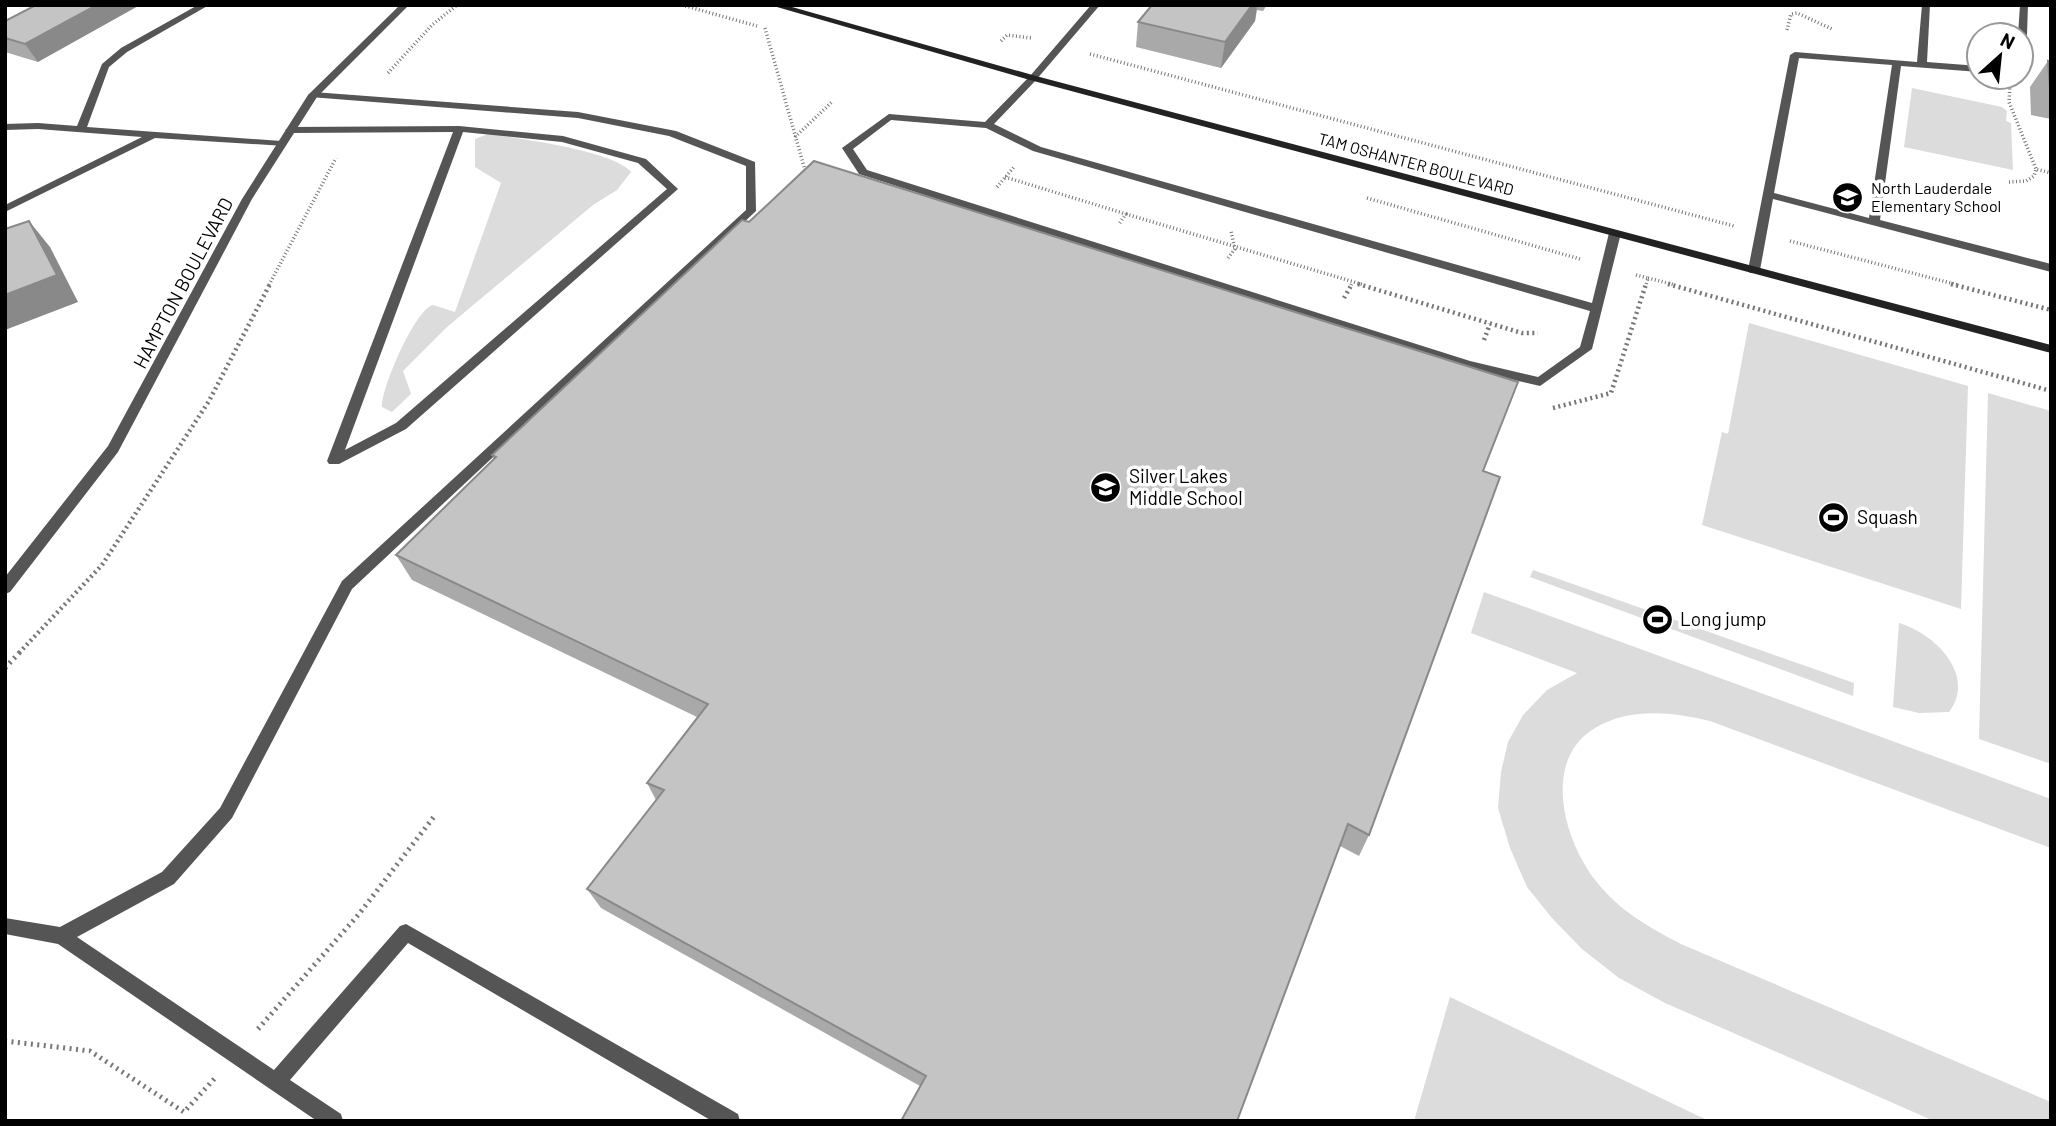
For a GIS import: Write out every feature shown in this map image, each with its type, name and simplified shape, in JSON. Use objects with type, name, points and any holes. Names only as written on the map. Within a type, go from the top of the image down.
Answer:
[{"type":"street","points":[[82,129],[106,66],[124,50],[205,5]]},
{"type":"street","name":"HAMPTON BOULEVARD","points":[[5,588],[113,449],[247,200],[313,95],[345,60],[405,5]]},
{"type":"street","name":"TAM OSHANTER BOULEVARD","points":[[774,5],[1033,78],[2051,349]]},
{"type":"street","points":[[988,125],[1096,5]]},
{"type":"street","points":[[1922,65],[1926,5]]},
{"type":"street","points":[[1754,270],[1795,55],[1965,68]]},
{"type":"street","points":[[1874,222],[1896,62]]},
{"type":"street","points":[[61,936],[168,878],[226,813],[347,585],[751,211],[751,164],[672,133],[578,115],[313,95]]},
{"type":"street","points":[[1594,308],[1037,149],[988,125],[889,117],[847,148],[863,172],[1468,365],[1541,382],[1586,349],[1594,308],[1615,233]]},
{"type":"street","points":[[5,127],[82,129],[281,144]]},
{"type":"street","points":[[290,130],[459,129],[563,139],[642,161],[673,189],[401,426],[334,461],[459,129]]},
{"type":"street","points":[[5,209],[154,135]]},
{"type":"street","points":[[1768,195],[2051,268]]},
{"type":"street","points":[[5,926],[61,936],[334,1121]]},
{"type":"street","points":[[275,1083],[407,932],[731,1121]]},
{"type":"path","points":[[368,99],[432,25],[457,5]]},
{"type":"path","points":[[682,5],[778,32]]},
{"type":"path","points":[[765,28],[808,184]]},
{"type":"path","points":[[1118,61],[2051,310]]},
{"type":"path","points":[[795,137],[832,102]]},
{"type":"path","points":[[5,668],[103,565],[209,401],[351,130]]},
{"type":"path","points":[[2009,183],[2026,181],[2034,176],[2036,169],[2051,173]]},
{"type":"path","points":[[1126,214],[1490,324],[1522,333],[1538,333]]},
{"type":"path","points":[[1648,278],[2051,391]]},
{"type":"path","points":[[5,1041],[90,1051],[122,1069],[184,1112],[359,914],[436,814]]},
{"type":"shaded area","points":[[1912,88],[2002,107],[2007,111],[2006,121],[2011,123],[2013,170],[1904,147]]},
{"type":"shaded area","points":[[488,134],[586,152],[606,158],[631,172],[617,190],[593,205],[447,327],[403,371],[411,394],[392,412],[382,407],[383,397],[401,350],[426,309],[433,305],[455,312],[501,183],[475,167],[475,139]]},
{"type":"shaded area","points":[[1749,323],[1968,386],[1961,609],[1702,525],[1722,432],[1728,434]]},
{"type":"shaded area","points":[[1988,393],[2051,411],[2051,764],[1979,739]]},
{"type":"shaded area","name":"Long jump","points":[[1533,570],[1854,683],[1853,696],[1530,577]]},
{"type":"shaded area","points":[[1484,592],[2051,799],[2051,848],[1710,721],[1652,713],[1623,717],[1595,728],[1578,742],[1568,760],[1563,780],[1563,802],[1575,845],[1605,892],[1635,917],[1681,944],[2051,1102],[2051,1121],[1934,1121],[1665,1003],[1619,978],[1582,949],[1527,887],[1510,848],[1498,808],[1501,772],[1508,742],[1523,715],[1547,690],[1577,673],[1471,633]]},
{"type":"shaded area","points":[[1899,623],[1926,636],[1948,657],[1958,684],[1956,698],[1949,712],[1919,713],[1893,707]]},
{"type":"shaded area","points":[[1450,997],[1709,1121],[1414,1121]]},
{"type":"building","points":[[36,5],[97,5],[25,44],[5,38],[5,21]]},
{"type":"building","points":[[1152,5],[1252,5],[1225,42],[1138,22]]},
{"type":"building","points":[[2048,61],[2051,62],[2051,89],[2050,88]]},
{"type":"building","name":"Silver Lakes Middle School","points":[[814,161],[1518,382],[1483,471],[1500,477],[1369,835],[1348,824],[1237,1121],[901,1121],[926,1076],[587,889],[664,790],[647,783],[708,704],[396,555],[496,457],[492,455],[742,220],[749,222]]},
{"type":"building","points":[[29,221],[57,275],[5,295],[5,229]]},
{"type":"place","name":"North Lauderdale Elementary School","points":[[1848,197]]},
{"type":"place","name":"Silver Lakes Middle School","points":[[1106,487]]},
{"type":"place","name":"Squash","points":[[1834,517]]},
{"type":"place","name":"Long jump","points":[[1657,619]]}]
